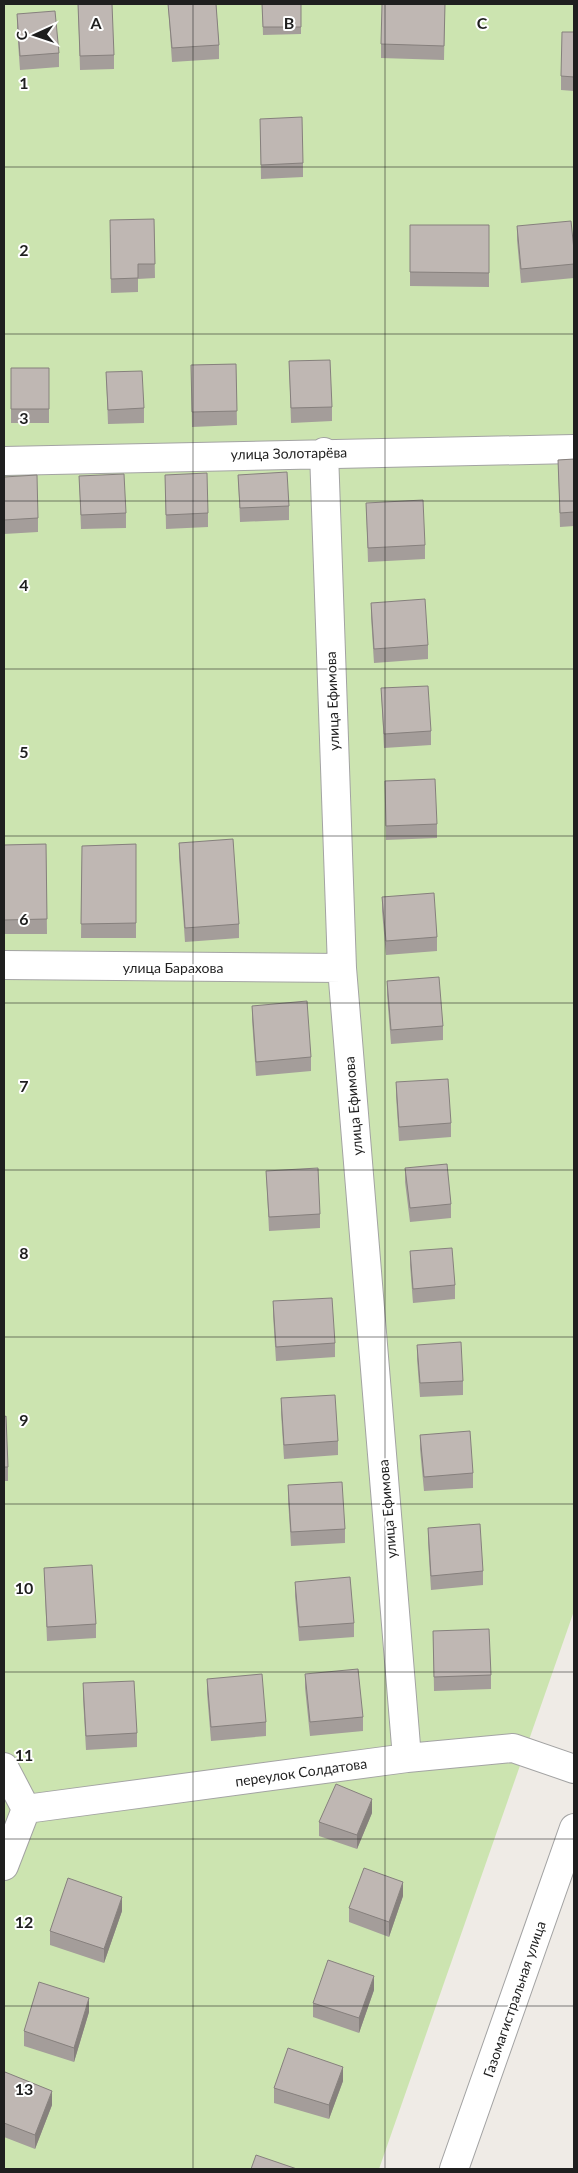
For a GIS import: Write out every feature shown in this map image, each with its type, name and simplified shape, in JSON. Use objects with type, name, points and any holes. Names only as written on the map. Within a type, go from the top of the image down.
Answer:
[{"type":"street","name":"улица Золотарёва","points":[[4,461],[324,452],[574,448]]},
{"type":"street","name":"улица Ефимова","points":[[324,452],[342,968],[407,1758]]},
{"type":"street","name":"улица Барахова","points":[[4,966],[342,968]]},
{"type":"street","name":"переулок Солдатова","points":[[26,1809],[407,1758],[513,1748],[574,1769]]},
{"type":"street","points":[[4,1767],[26,1809],[4,1866]]},
{"type":"street","name":"Газомагистральная улица","points":[[454,2169],[574,1828]]},
{"type":"green space","points":[[4,4],[574,4],[574,1611],[379,2169],[4,2169]]},
{"type":"building","points":[[78,4],[112,4],[114,55],[80,56]]},
{"type":"building","points":[[168,4],[216,4],[219,45],[172,48]]},
{"type":"building","points":[[262,4],[301,4],[301,27],[263,27]]},
{"type":"building","points":[[382,4],[445,4],[444,46],[381,44]]},
{"type":"building","points":[[55,11],[59,53],[20,56],[17,14]]},
{"type":"building","points":[[562,32],[574,32],[574,77],[561,76]]},
{"type":"building","points":[[302,117],[303,163],[261,165],[260,119]]},
{"type":"building","points":[[154,219],[155,264],[138,264],[138,278],[111,279],[110,220]]},
{"type":"building","points":[[571,221],[574,264],[521,269],[517,226]]},
{"type":"building","points":[[410,225],[489,225],[489,273],[410,272]]},
{"type":"building","points":[[330,360],[332,407],[291,408],[289,361]]},
{"type":"building","points":[[236,364],[237,411],[192,412],[191,365]]},
{"type":"building","points":[[11,368],[49,368],[49,409],[11,409]]},
{"type":"building","points":[[142,371],[144,408],[108,410],[106,372]]},
{"type":"building","points":[[574,459],[574,512],[560,513],[558,460]]},
{"type":"building","points":[[287,472],[289,506],[240,508],[238,475]]},
{"type":"building","points":[[207,473],[208,513],[166,515],[165,475]]},
{"type":"building","points":[[124,474],[126,513],[81,515],[79,476]]},
{"type":"building","points":[[37,475],[38,518],[4,520],[4,477]]},
{"type":"building","points":[[423,500],[425,545],[368,548],[366,503]]},
{"type":"building","points":[[425,599],[428,645],[374,649],[371,603]]},
{"type":"building","points":[[428,686],[431,731],[384,734],[381,688]]},
{"type":"building","points":[[435,779],[437,824],[386,826],[385,781]]},
{"type":"building","points":[[233,839],[239,924],[185,928],[179,843]]},
{"type":"building","points":[[46,844],[47,919],[4,920],[4,845]]},
{"type":"building","points":[[136,844],[136,923],[81,924],[82,846]]},
{"type":"building","points":[[434,893],[437,937],[386,941],[382,897]]},
{"type":"building","points":[[439,977],[443,1026],[391,1030],[387,981]]},
{"type":"building","points":[[307,1001],[311,1057],[256,1062],[252,1006]]},
{"type":"building","points":[[448,1079],[451,1123],[399,1127],[396,1082]]},
{"type":"building","points":[[447,1164],[451,1204],[410,1208],[405,1168]]},
{"type":"building","points":[[318,1168],[320,1214],[269,1217],[266,1171]]},
{"type":"building","points":[[452,1248],[455,1285],[413,1289],[410,1251]]},
{"type":"building","points":[[332,1298],[335,1343],[276,1347],[273,1301]]},
{"type":"building","points":[[461,1342],[463,1381],[420,1383],[417,1345]]},
{"type":"building","points":[[335,1395],[338,1441],[284,1445],[281,1398]]},
{"type":"building","points":[[6,1416],[8,1467],[4,1467],[4,1417]]},
{"type":"building","points":[[470,1431],[473,1473],[424,1477],[420,1435]]},
{"type":"building","points":[[342,1482],[345,1529],[291,1532],[288,1485]]},
{"type":"building","points":[[480,1524],[483,1571],[431,1576],[428,1528]]},
{"type":"building","points":[[92,1565],[96,1624],[47,1627],[44,1568]]},
{"type":"building","points":[[350,1577],[354,1623],[299,1627],[295,1582]]},
{"type":"building","points":[[489,1629],[491,1675],[434,1677],[433,1631]]},
{"type":"building","points":[[358,1669],[363,1717],[310,1722],[305,1674]]},
{"type":"building","points":[[262,1674],[266,1722],[211,1727],[207,1679]]},
{"type":"building","points":[[134,1681],[137,1733],[86,1736],[83,1683]]},
{"type":"building","points":[[336,1784],[372,1799],[357,1835],[319,1822]]},
{"type":"building","points":[[364,1868],[403,1882],[389,1922],[349,1908]]},
{"type":"building","points":[[68,1878],[122,1897],[104,1949],[50,1931]]},
{"type":"building","points":[[328,1960],[374,1976],[359,2018],[313,2003]]},
{"type":"building","points":[[39,1982],[89,1998],[74,2048],[24,2031]]},
{"type":"building","points":[[288,2048],[343,2067],[329,2105],[274,2088]]},
{"type":"building","points":[[5,2072],[52,2091],[35,2135],[4,2123]]},
{"type":"building","points":[[256,2155],[297,2169],[251,2169]]}]
